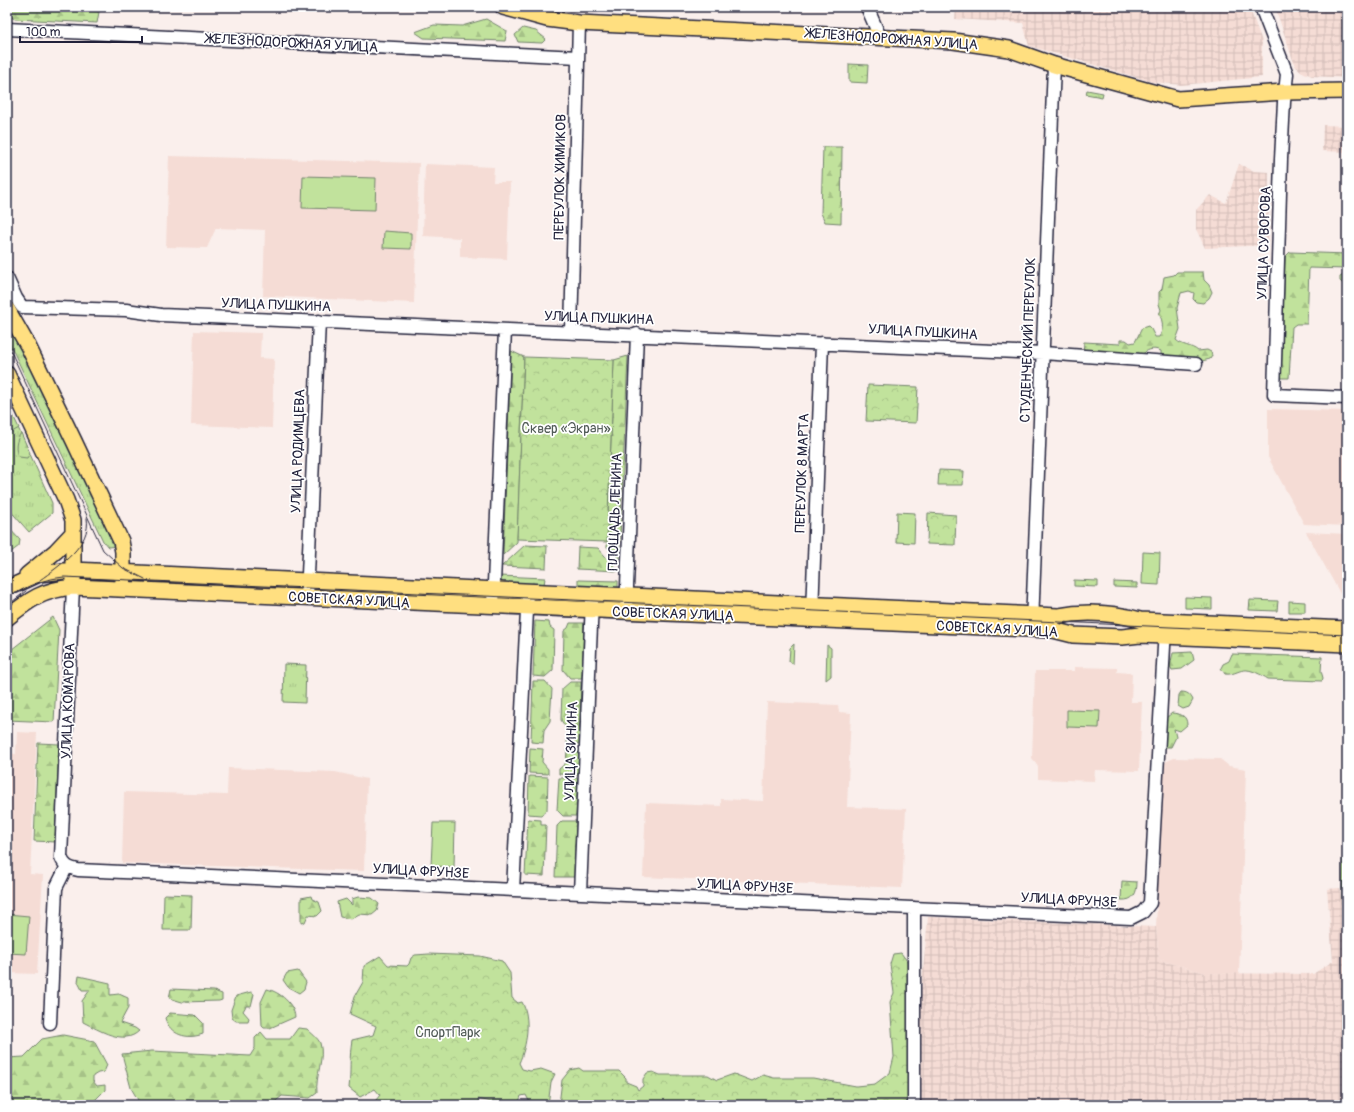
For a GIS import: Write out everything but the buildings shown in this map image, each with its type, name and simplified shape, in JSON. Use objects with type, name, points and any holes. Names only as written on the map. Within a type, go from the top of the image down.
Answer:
[{"type":"main road","name":"ЖЕЛЕЗНОДОРОЖНАЯ УЛИЦА","points":[[503,7],[547,19],[579,23],[953,41],[1009,49],[1054,65],[1178,99],[1285,92],[1347,91]]},
{"type":"main road","points":[[10,303],[28,346],[121,541],[123,552],[122,590]]},
{"type":"main road","name":"УЛИЦА КОМАРОВА","points":[[7,374],[66,500],[72,527],[73,588]]},
{"type":"main road","name":"СОВЕТСКАЯ УЛИЦА","points":[[11,588],[56,551],[72,527]]},
{"type":"main road","name":"СОВЕТСКАЯ УЛИЦА","points":[[11,588],[39,574],[73,570],[812,605],[1032,622],[1073,635],[1122,637],[1140,635],[1165,628],[1347,628]]},
{"type":"main road","name":"СОВЕТСКАЯ УЛИЦА","points":[[7,618],[29,600],[42,593],[57,589],[73,588],[812,620],[1032,622],[1074,613],[1123,615],[1165,628],[1347,644]]},
{"type":"street","points":[[867,7],[880,37]]},
{"type":"street","name":"УЛИЦА СУВОРОВА","points":[[1261,7],[1287,74],[1285,92],[1274,395],[1347,398]]},
{"type":"street","name":"ПЕРЕУЛОК ХИМИКОВ","points":[[571,332],[579,23]]},
{"type":"street","name":"ЖЕЛЕЗНОДОРОЖНАЯ УЛИЦА","points":[[7,29],[578,57]]},
{"type":"street","name":"СТУДЕНЧЕСКИЙ ПЕРЕУЛОК","points":[[1032,622],[1054,65]]},
{"type":"street","points":[[7,278],[10,303]]},
{"type":"street","name":"УЛИЦА ПУШКИНА","points":[[10,303],[22,307],[126,310],[161,315],[505,330],[637,334],[1043,353],[1196,364]]},
{"type":"street","name":"УЛИЦА РОДИМЦЕВА","points":[[307,598],[319,321]]},
{"type":"street","points":[[493,606],[505,330]]},
{"type":"street","name":"ПЛОЩАДЬ ЛЕНИНА","points":[[626,612],[637,334]]},
{"type":"street","name":"ПЕРЕУЛОК 8 МАРТА","points":[[812,620],[822,343]]},
{"type":"street","name":"УЛИЦА КОМАРОВА","points":[[67,866],[64,864],[62,857],[73,588]]},
{"type":"street","points":[[513,890],[528,591]]},
{"type":"street","name":"УЛИЦА ЗИНИНА","points":[[580,893],[592,594]]},
{"type":"street","name":"УЛИЦА ФРУНЗЕ","points":[[67,866],[78,870],[1130,918],[1144,912],[1150,903],[1165,628]]},
{"type":"street","points":[[50,1023],[56,888],[67,866]]},
{"type":"street","points":[[914,908],[914,1105]]},
{"type":"shaded area","points":[[592,7],[657,7],[657,11],[592,9]]},
{"type":"shaded area","points":[[956,7],[1249,7],[1262,41],[1262,77],[1182,85],[1153,82],[1029,46],[1023,23],[955,19]]},
{"type":"shaded area","points":[[1275,7],[1347,7],[1347,78],[1312,76],[1302,72],[1295,66]]},
{"type":"shaded area","points":[[1323,125],[1347,126],[1347,152],[1322,151]]},
{"type":"shaded area","points":[[169,156],[419,163],[414,303],[263,296],[265,230],[216,228],[207,248],[166,247]]},
{"type":"shaded area","points":[[425,164],[494,167],[493,182],[510,182],[507,259],[460,257],[460,238],[423,236]]},
{"type":"shaded area","points":[[1239,164],[1254,171],[1269,172],[1268,245],[1205,248],[1196,229],[1196,210],[1210,195],[1226,203]]},
{"type":"shaded area","points":[[194,331],[261,333],[260,358],[274,359],[272,428],[191,425]]},
{"type":"shaded area","points":[[1268,409],[1347,411],[1347,526],[1304,524],[1268,457]]},
{"type":"shaded area","points":[[1306,532],[1347,534],[1347,601],[1342,597]]},
{"type":"shaded area","points":[[1074,667],[1117,668],[1117,672],[1132,673],[1131,702],[1142,702],[1139,771],[1095,770],[1094,781],[1038,779],[1038,767],[1032,758],[1035,671],[1074,671]]},
{"type":"shaded area","points":[[767,702],[838,705],[839,712],[851,713],[847,807],[906,809],[902,888],[643,877],[646,803],[721,806],[721,799],[763,801]]},
{"type":"shaded area","points":[[1347,713],[1347,908],[1342,904]]},
{"type":"shaded area","points":[[17,732],[37,733],[30,874],[43,875],[37,974],[7,973],[7,753],[16,754]]},
{"type":"shaded area","points":[[1174,758],[1220,759],[1229,766],[1246,769],[1239,974],[1205,973],[1159,960],[1156,927],[1163,763]]},
{"type":"shaded area","points":[[228,768],[335,772],[367,779],[364,871],[122,863],[124,792],[227,795]]},
{"type":"shaded area","points":[[1340,888],[1342,904],[1347,908],[1347,1105],[917,1105],[918,1025],[928,917],[1156,927],[1159,960],[1205,973],[1313,974],[1333,961],[1327,889]]},
{"type":"green space","points":[[16,7],[71,7],[99,12],[97,23],[15,19],[7,15],[7,11]]},
{"type":"green space","points":[[486,19],[507,31],[505,41],[424,38],[415,32],[434,25],[462,26]]},
{"type":"green space","points":[[523,28],[536,31],[546,39],[542,43],[518,42],[515,35]]},
{"type":"green space","points":[[849,64],[868,65],[867,83],[849,82]]},
{"type":"green space","points":[[1087,90],[1103,93],[1102,97],[1086,94]]},
{"type":"green space","points":[[823,147],[842,147],[841,223],[825,222],[821,213]]},
{"type":"green space","points":[[303,176],[376,178],[375,210],[302,208]]},
{"type":"green space","points":[[384,231],[411,233],[411,249],[383,248]]},
{"type":"green space","points":[[1290,252],[1347,254],[1347,269],[1309,268],[1307,324],[1296,324],[1292,327],[1289,378],[1281,378],[1285,257]]},
{"type":"green space","points":[[1177,272],[1203,272],[1204,280],[1209,285],[1212,292],[1209,298],[1203,303],[1196,302],[1193,299],[1194,293],[1189,291],[1181,293],[1177,308],[1180,329],[1176,340],[1198,351],[1207,350],[1211,352],[1212,356],[1210,359],[1202,361],[1161,358],[1161,351],[1155,349],[1147,351],[1140,356],[1083,353],[1084,342],[1120,344],[1120,340],[1126,340],[1130,343],[1135,342],[1142,328],[1148,326],[1155,337],[1159,337],[1162,331],[1162,325],[1159,314],[1161,310],[1159,304],[1159,292],[1162,289],[1164,277],[1174,275]]},
{"type":"green space","points":[[1347,273],[1347,287],[1340,281],[1340,277]]},
{"type":"green space","points":[[7,316],[117,546],[108,547],[103,541],[7,338]]},
{"type":"green space","points":[[511,351],[524,357],[517,542],[503,555]]},
{"type":"green space","points":[[628,356],[619,560],[607,547],[614,360]]},
{"type":"green space","name":"Сквер «Экран»","points":[[524,357],[614,360],[607,542],[517,539]]},
{"type":"green space","points":[[868,385],[918,387],[916,423],[866,421]]},
{"type":"green space","points":[[7,403],[52,503],[52,513],[29,532],[7,507]]},
{"type":"green space","points":[[7,403],[19,428],[12,432],[7,429]]},
{"type":"green space","points":[[21,433],[30,453],[27,458],[19,457],[16,451],[17,442]]},
{"type":"green space","points":[[939,470],[964,471],[963,485],[938,485]]},
{"type":"green space","points":[[897,512],[915,513],[914,543],[896,542]]},
{"type":"green space","points":[[928,513],[956,515],[955,545],[927,544]]},
{"type":"green space","points":[[7,526],[20,540],[19,546],[7,555]]},
{"type":"green space","points":[[525,545],[547,546],[546,568],[502,566]]},
{"type":"green space","points":[[578,547],[598,548],[618,571],[577,569]]},
{"type":"green space","points":[[1143,552],[1160,553],[1159,585],[1142,584]]},
{"type":"green space","points":[[500,576],[545,578],[544,585],[500,582]]},
{"type":"green space","points":[[578,580],[618,581],[618,588],[578,586]]},
{"type":"green space","points":[[1074,580],[1098,581],[1098,587],[1074,586]]},
{"type":"green space","points":[[1114,582],[1137,583],[1137,588],[1114,587]]},
{"type":"green space","points":[[1185,597],[1212,598],[1212,609],[1185,608]]},
{"type":"green space","points":[[1250,600],[1278,601],[1277,611],[1249,610]]},
{"type":"green space","points":[[1289,601],[1305,602],[1305,612],[1289,612]]},
{"type":"green space","points":[[53,617],[59,630],[54,722],[7,720],[7,653]]},
{"type":"green space","points":[[535,621],[549,622],[550,627],[554,630],[553,670],[545,677],[533,676]]},
{"type":"green space","points":[[570,623],[584,623],[582,678],[570,678],[563,670],[564,631],[568,628]]},
{"type":"green space","points":[[794,644],[793,664],[789,661],[790,648]]},
{"type":"green space","points":[[827,645],[831,648],[831,676],[826,680]]},
{"type":"green space","points":[[1192,652],[1194,660],[1182,669],[1172,670],[1170,666],[1173,653]]},
{"type":"green space","points":[[1232,654],[1322,657],[1321,671],[1323,678],[1322,681],[1268,679],[1250,670],[1242,670],[1225,674],[1221,668],[1223,664],[1229,661]]},
{"type":"green space","points":[[284,664],[306,665],[305,703],[283,702]]},
{"type":"green space","points":[[533,681],[545,681],[552,689],[550,721],[544,730],[543,743],[531,742]]},
{"type":"green space","points":[[570,682],[581,682],[579,744],[567,744],[568,731],[561,720],[562,689]]},
{"type":"green space","points":[[1181,692],[1185,692],[1191,696],[1193,700],[1189,707],[1183,709],[1178,706],[1179,695]]},
{"type":"green space","points":[[1067,710],[1100,711],[1099,728],[1067,727]]},
{"type":"green space","points":[[1172,713],[1184,717],[1187,725],[1180,731],[1174,729],[1176,737],[1171,747],[1165,747],[1166,718]]},
{"type":"green space","points":[[38,743],[59,744],[55,842],[34,841]]},
{"type":"green space","points":[[530,748],[543,749],[542,762],[548,769],[548,774],[529,773]]},
{"type":"green space","points":[[567,750],[579,750],[578,775],[559,774],[559,769],[566,763]]},
{"type":"green space","points":[[529,776],[548,777],[547,810],[541,815],[528,814]]},
{"type":"green space","points":[[559,778],[578,778],[576,816],[563,816],[557,810]]},
{"type":"green space","points":[[528,819],[541,820],[541,825],[546,825],[544,876],[525,875]]},
{"type":"green space","points":[[562,821],[576,821],[574,877],[555,877],[557,826]]},
{"type":"green space","points":[[433,823],[455,823],[454,867],[431,866]]},
{"type":"green space","points":[[1343,859],[1347,859],[1347,908],[1342,904]]},
{"type":"green space","points":[[1122,881],[1137,882],[1136,890],[1132,898],[1121,900]]},
{"type":"green space","points":[[164,894],[192,895],[191,930],[163,930]]},
{"type":"green space","points":[[311,896],[312,899],[319,902],[322,911],[317,916],[308,915],[305,922],[301,923],[301,898]]},
{"type":"green space","points":[[358,897],[372,898],[379,904],[377,911],[372,915],[359,914],[351,919],[340,917],[337,902],[346,899],[352,905],[352,899]]},
{"type":"green space","points":[[7,914],[29,916],[26,954],[7,953]]},
{"type":"green space","points":[[901,953],[907,961],[910,1063],[907,1105],[559,1105],[562,1080],[570,1070],[579,1068],[583,1071],[619,1071],[626,1078],[626,1082],[636,1086],[638,1090],[643,1086],[643,1079],[647,1073],[653,1072],[660,1075],[708,1075],[717,1080],[734,1074],[752,1081],[763,1075],[774,1078],[813,1078],[856,1086],[875,1084],[890,1073],[894,1057],[890,1002],[894,993],[890,964],[893,954]]},
{"type":"green space","name":"СпортПарк","points":[[429,954],[480,956],[502,961],[510,973],[512,998],[518,1003],[522,1002],[525,1009],[527,1032],[524,1049],[519,1063],[522,1069],[530,1071],[541,1069],[555,1074],[551,1082],[548,1105],[531,1105],[526,1095],[521,1096],[518,1105],[506,1105],[478,1099],[479,1105],[372,1105],[380,1095],[375,1089],[360,1097],[349,1088],[352,1040],[373,1035],[376,1026],[350,1014],[355,996],[363,982],[364,966],[380,956],[388,965],[407,966],[411,958],[415,955]]},
{"type":"green space","points":[[298,971],[306,982],[304,989],[299,993],[288,987],[283,980],[287,973]]},
{"type":"green space","points":[[79,976],[110,983],[110,995],[119,994],[128,998],[128,1008],[120,1023],[135,1028],[139,1031],[133,1035],[119,1037],[111,1035],[83,1022],[82,1001],[90,990],[82,990],[78,982]]},
{"type":"green space","points":[[171,989],[214,991],[222,994],[222,1000],[182,1002],[169,998]]},
{"type":"green space","points":[[267,989],[286,999],[294,1012],[295,1017],[270,1028],[264,1028],[262,1026],[261,1002]]},
{"type":"green space","points":[[251,992],[254,994],[251,1006],[246,1006],[243,1011],[249,1018],[248,1021],[236,1021],[232,1018],[231,1010],[236,996]]},
{"type":"green space","points":[[170,1013],[195,1015],[203,1023],[203,1034],[197,1036],[185,1036],[175,1032],[167,1024],[165,1018]]},
{"type":"green space","points":[[298,1028],[307,1029],[320,1043],[321,1061],[317,1080],[317,1093],[310,1098],[282,1096],[271,1105],[141,1105],[131,1088],[122,1054],[152,1051],[250,1056],[255,1048],[255,1038],[261,1032],[267,1039],[290,1039]]},
{"type":"green space","points":[[63,1035],[94,1041],[107,1065],[104,1072],[93,1076],[93,1081],[97,1086],[105,1085],[105,1090],[92,1103],[87,1105],[14,1105],[7,1094],[7,1058],[24,1057],[42,1039]]},
{"type":"tram line","points":[[7,343],[103,550],[123,568],[145,579]]},
{"type":"tram line","points":[[40,580],[65,561],[79,546],[87,528],[87,518]]},
{"type":"tram line","points":[[18,592],[40,582],[64,577],[1347,635]]},
{"type":"tram line","points":[[7,606],[26,591]]}]
